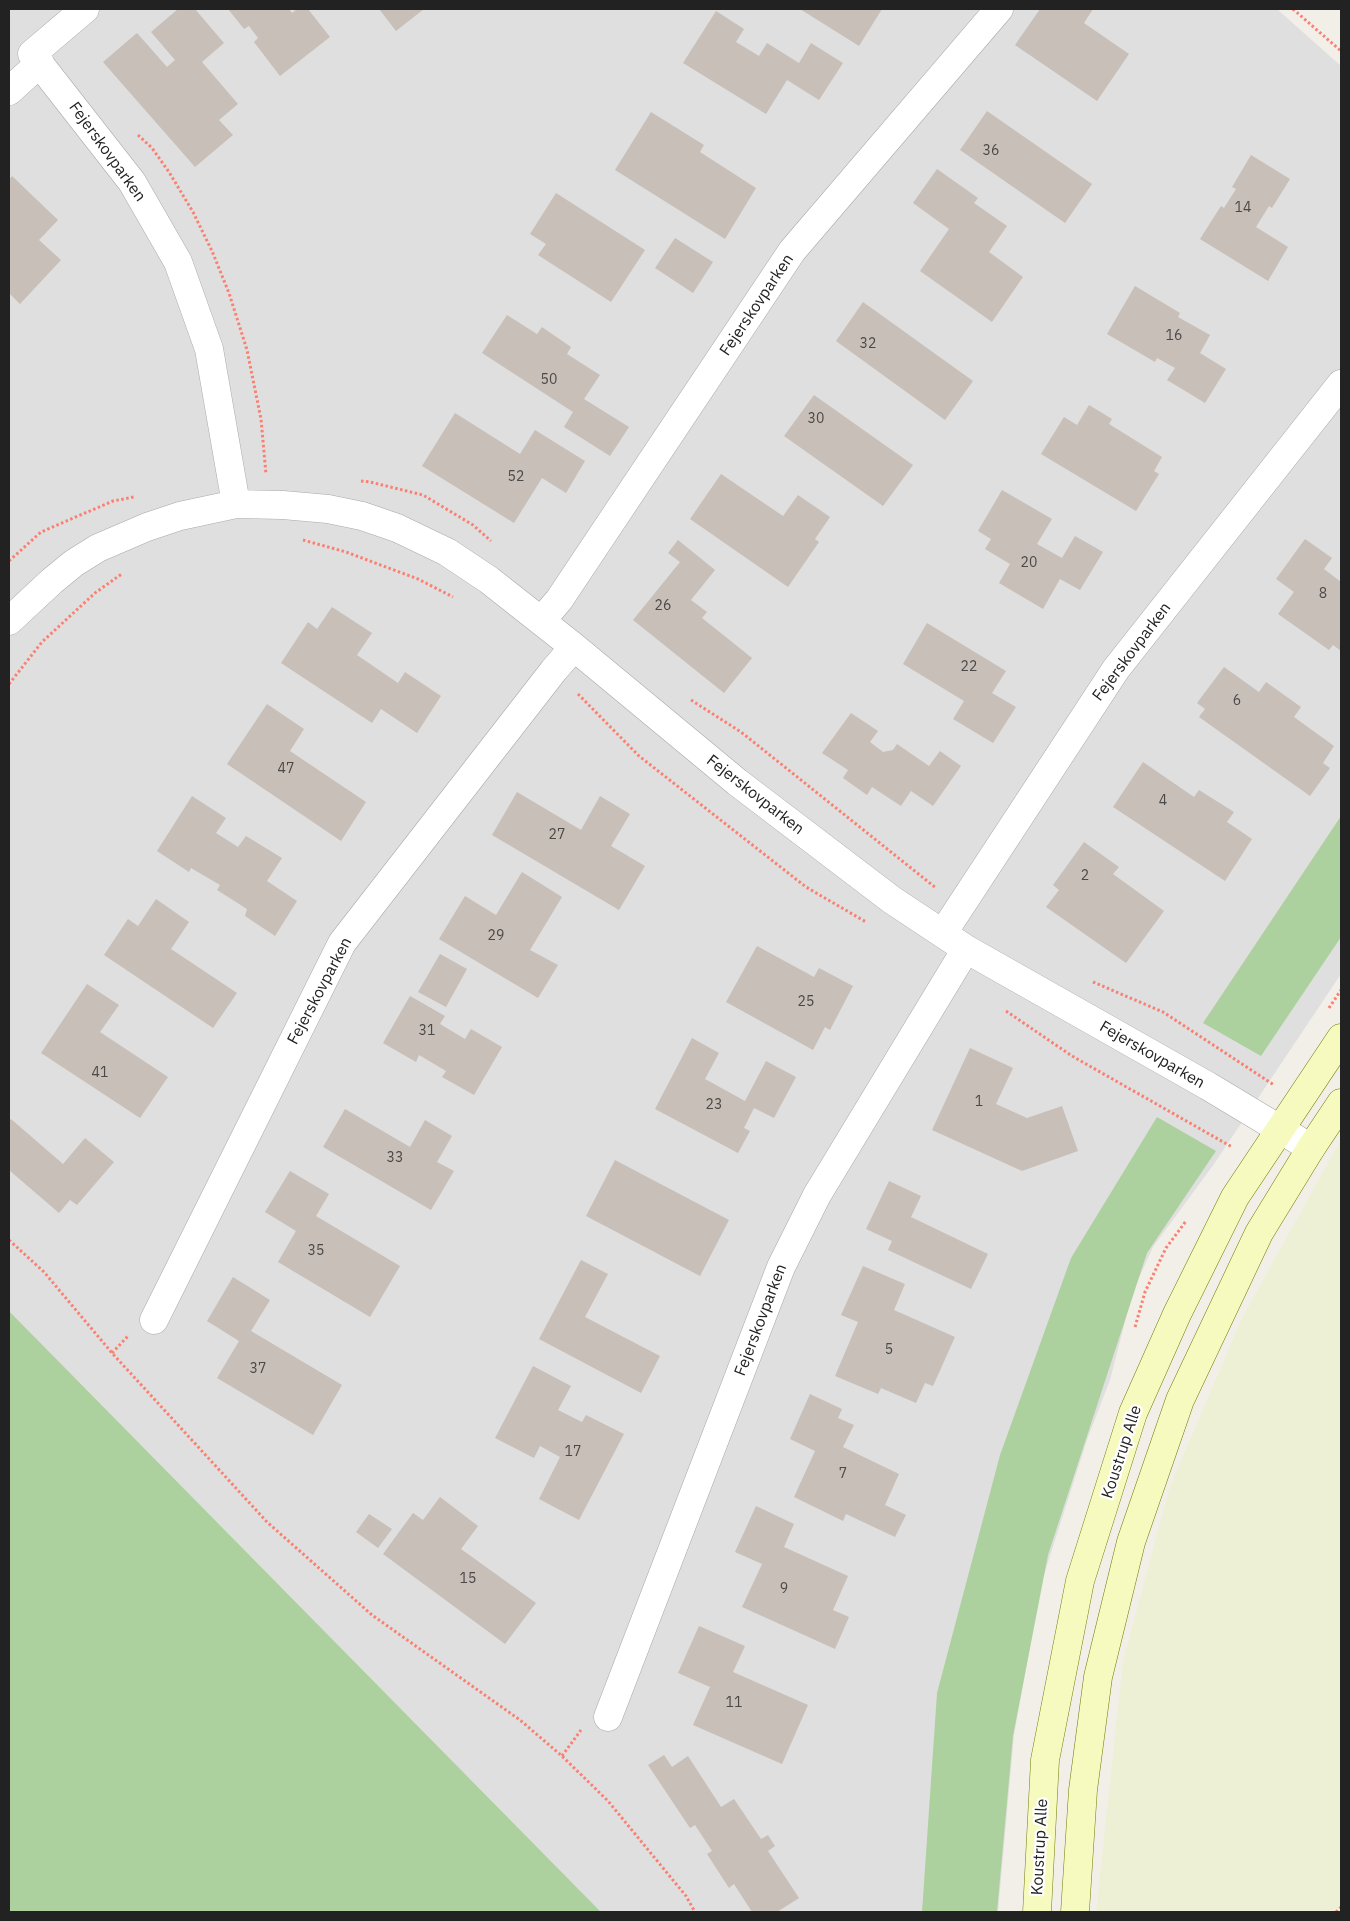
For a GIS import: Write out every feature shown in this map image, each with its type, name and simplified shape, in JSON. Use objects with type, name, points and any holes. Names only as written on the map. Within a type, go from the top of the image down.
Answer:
[{"type":"street","points":[[9,90],[40,64],[32,54],[84,9]]},
{"type":"street","name":"Fejerskovparken","points":[[541,621],[559,600],[792,251],[999,9]]},
{"type":"street","name":"Fejerskovparken","points":[[40,64],[132,182],[178,262],[209,349],[236,504]]},
{"type":"street","name":"Fejerskovparken","points":[[942,933],[1116,669],[1341,384]]},
{"type":"street","name":"Fejerskovparken","points":[[9,621],[52,581],[74,563],[98,548],[147,527],[180,516],[236,504],[283,505],[328,509],[362,516],[397,528],[447,552],[489,580],[574,647],[760,800],[892,900],[966,949],[1208,1086],[1310,1148]]},
{"type":"street","name":"Fejerskovparken","points":[[154,1320],[342,943],[554,670],[574,647]]},
{"type":"street","name":"Fejerskovparken","points":[[608,1717],[781,1267],[817,1195],[966,949]]},
{"type":"street","name":"Koustrup Alle","points":[[1037,1912],[1045,1760],[1083,1572],[1133,1413],[1177,1314],[1235,1197],[1341,1038]]},
{"type":"street","points":[[1075,1912],[1083,1790],[1098,1677],[1131,1542],[1180,1400],[1259,1233],[1310,1148],[1341,1103]]},
{"type":"path","points":[[1293,9],[1341,52]]},
{"type":"path","points":[[299,540],[346,552],[418,580],[455,598]]},
{"type":"path","points":[[9,684],[42,642],[95,594],[128,570]]},
{"type":"path","points":[[554,670],[639,756],[806,887],[874,928]]},
{"type":"path","points":[[1000,1006],[1072,1056],[1235,1149]]},
{"type":"path","points":[[9,1240],[44,1272],[112,1353],[267,1522],[372,1615],[520,1720],[562,1756],[608,1801],[686,1896],[695,1912]]},
{"type":"path","points":[[1336,1912],[1341,1907]]},
{"type":"shaded area","points":[[9,9],[1277,9],[1341,66],[1341,974],[1214,1164],[1153,1247],[1133,1291],[1110,1380],[1088,1437],[1042,1581],[1014,1735],[998,1912],[601,1912],[9,1311]]},
{"type":"green space","points":[[1341,816],[1341,937],[1261,1056],[1203,1023]]},
{"type":"green space","points":[[1157,1117],[1216,1151],[1147,1253],[1048,1555],[1013,1736],[997,1912],[922,1912],[937,1693],[1000,1455],[1071,1258]]},
{"type":"green space","points":[[1341,1139],[1341,1912],[1096,1912],[1123,1661],[1170,1486],[1242,1318]]},
{"type":"green space","points":[[9,1311],[601,1912],[9,1912]]},
{"type":"building","points":[[178,9],[195,9],[224,43],[202,62],[238,104],[219,120],[233,135],[195,167],[103,62],[137,33],[167,67],[175,60],[151,32]]},
{"type":"building","points":[[228,9],[289,9],[292,13],[297,9],[308,9],[330,37],[280,76],[254,42],[258,38],[249,26],[244,29]]},
{"type":"building","points":[[379,9],[424,9],[396,31]]},
{"type":"building","points":[[800,9],[882,9],[859,46]]},
{"type":"building","points":[[1040,9],[1093,9],[1084,23],[1129,54],[1097,101],[1015,45]]},
{"type":"building","points":[[716,11],[744,29],[736,42],[759,56],[767,43],[799,63],[811,43],[843,63],[819,100],[787,80],[766,114],[683,63]]},
{"type":"building","points":[[987,111],[1092,184],[1065,223],[960,150]]},
{"type":"building","points":[[651,112],[704,145],[700,152],[756,188],[725,239],[615,170]]},
{"type":"building","points":[[1251,155],[1290,179],[1272,208],[1269,206],[1256,227],[1288,247],[1268,281],[1200,239],[1221,206],[1224,208],[1236,189],[1232,187]]},
{"type":"building","points":[[937,169],[978,198],[974,203],[1007,226],[989,252],[1023,277],[992,322],[920,271],[949,229],[913,203]]},
{"type":"building","points":[[12,176],[58,220],[39,240],[61,260],[20,304],[9,293],[9,180]]},
{"type":"building","points":[[556,193],[645,250],[611,302],[538,255],[546,244],[530,234]]},
{"type":"building","points":[[675,238],[713,262],[693,293],[655,268]]},
{"type":"building","points":[[1135,286],[1180,313],[1178,317],[1210,335],[1200,353],[1226,369],[1205,403],[1167,380],[1175,368],[1157,358],[1155,362],[1107,334]]},
{"type":"building","points":[[863,302],[973,381],[945,420],[836,341]]},
{"type":"building","points":[[507,315],[537,334],[542,327],[571,347],[567,354],[600,375],[584,399],[629,427],[610,456],[564,427],[573,412],[482,353]]},
{"type":"building","points":[[814,395],[913,465],[883,506],[784,436]]},
{"type":"building","points":[[1089,405],[1112,419],[1109,424],[1162,457],[1154,471],[1159,474],[1136,511],[1041,454],[1064,417],[1077,425]]},
{"type":"building","points":[[455,413],[520,454],[535,430],[585,461],[566,493],[542,478],[514,523],[422,466]]},
{"type":"building","points":[[721,474],[783,516],[798,495],[830,517],[815,539],[819,542],[788,587],[690,519]]},
{"type":"building","points":[[1002,490],[1052,519],[1037,544],[1062,558],[1075,536],[1103,552],[1080,590],[1060,579],[1043,609],[999,583],[1010,564],[985,549],[991,539],[978,531]]},
{"type":"building","points":[[1305,539],[1332,558],[1324,569],[1341,582],[1341,651],[1333,645],[1329,650],[1278,614],[1294,592],[1276,579]]},
{"type":"building","points":[[678,540],[715,570],[691,600],[707,612],[702,618],[752,658],[724,693],[633,620],[680,562],[668,553]]},
{"type":"building","points":[[332,607],[372,633],[357,655],[398,683],[405,672],[441,696],[417,733],[381,709],[372,723],[281,663],[308,622],[317,629]]},
{"type":"building","points":[[927,623],[1006,671],[992,693],[1016,707],[993,743],[953,719],[964,701],[903,664]]},
{"type":"building","points":[[1224,667],[1259,692],[1266,682],[1301,707],[1294,717],[1334,746],[1323,763],[1330,768],[1310,796],[1199,717],[1205,709],[1197,703]]},
{"type":"building","points":[[267,704],[304,729],[290,751],[366,802],[341,841],[227,764]]},
{"type":"building","points":[[851,713],[878,731],[870,742],[883,752],[893,750],[897,744],[929,766],[940,751],[961,766],[933,806],[911,791],[901,806],[872,787],[867,795],[843,778],[848,770],[822,753]]},
{"type":"building","points":[[1143,762],[1194,797],[1199,790],[1234,812],[1227,822],[1252,839],[1225,881],[1113,807]]},
{"type":"building","points":[[517,792],[581,830],[600,796],[630,814],[611,846],[645,866],[619,910],[492,835]]},
{"type":"building","points":[[192,796],[226,818],[216,833],[238,847],[246,836],[282,858],[267,881],[297,901],[275,936],[245,916],[247,909],[217,890],[220,885],[191,868],[189,872],[157,851]]},
{"type":"building","points":[[1084,842],[1119,867],[1113,874],[1164,911],[1126,963],[1046,907],[1059,890],[1053,885]]},
{"type":"building","points":[[522,872],[562,897],[530,950],[558,965],[538,998],[439,939],[465,896],[496,915]]},
{"type":"building","points":[[156,899],[189,922],[171,949],[237,993],[213,1028],[104,955],[128,919],[138,926]]},
{"type":"building","points":[[757,946],[814,977],[819,968],[853,986],[830,1030],[825,1027],[813,1050],[726,1002]]},
{"type":"building","points":[[440,954],[467,969],[446,1007],[418,992]]},
{"type":"building","points":[[87,984],[119,1005],[100,1032],[168,1077],[140,1118],[41,1053]]},
{"type":"building","points":[[410,996],[445,1016],[440,1024],[465,1039],[471,1029],[502,1047],[474,1095],[442,1077],[446,1071],[419,1055],[416,1062],[383,1043]]},
{"type":"building","points":[[692,1038],[719,1053],[705,1079],[745,1101],[766,1061],[796,1077],[774,1118],[754,1108],[744,1128],[750,1131],[738,1153],[655,1109]]},
{"type":"building","points":[[970,1048],[1013,1068],[996,1104],[1027,1118],[1062,1106],[1078,1151],[1022,1171],[932,1130]]},
{"type":"building","points":[[345,1109],[410,1147],[425,1120],[452,1136],[437,1162],[454,1171],[431,1210],[323,1147]]},
{"type":"building","points":[[11,1119],[63,1164],[85,1138],[114,1162],[77,1205],[70,1200],[59,1213],[9,1170],[9,1121]]},
{"type":"building","points":[[615,1160],[729,1220],[700,1276],[586,1216]]},
{"type":"building","points":[[290,1171],[329,1194],[316,1216],[400,1266],[370,1317],[278,1262],[296,1231],[265,1212]]},
{"type":"building","points":[[889,1181],[921,1196],[911,1217],[988,1254],[971,1289],[888,1250],[892,1241],[866,1229]]},
{"type":"building","points":[[581,1260],[608,1274],[585,1317],[660,1356],[641,1393],[539,1339]]},
{"type":"building","points":[[863,1266],[905,1284],[894,1310],[955,1337],[933,1386],[925,1383],[916,1403],[881,1388],[878,1394],[835,1376],[858,1322],[841,1315]]},
{"type":"building","points":[[233,1277],[270,1300],[251,1331],[342,1385],[313,1435],[217,1378],[239,1341],[207,1321]]},
{"type":"building","points":[[533,1366],[571,1386],[558,1410],[582,1422],[586,1415],[624,1434],[579,1520],[539,1499],[560,1457],[540,1446],[534,1458],[495,1438]]},
{"type":"building","points":[[810,1394],[842,1409],[838,1418],[854,1425],[843,1447],[899,1474],[885,1505],[906,1515],[895,1537],[846,1514],[843,1521],[794,1497],[815,1451],[790,1439]]},
{"type":"building","points":[[440,1497],[478,1526],[461,1549],[536,1603],[505,1644],[383,1554],[413,1513],[423,1520]]},
{"type":"building","points":[[756,1506],[794,1524],[784,1547],[848,1576],[833,1610],[849,1617],[835,1649],[742,1607],[762,1564],[735,1552]]},
{"type":"building","points":[[369,1514],[392,1529],[378,1548],[356,1532]]},
{"type":"building","points":[[699,1626],[745,1646],[733,1672],[808,1705],[782,1764],[693,1725],[710,1687],[678,1673]]},
{"type":"building","points":[[664,1755],[672,1767],[688,1756],[721,1807],[734,1799],[761,1839],[768,1835],[775,1846],[768,1851],[799,1898],[777,1912],[752,1912],[734,1884],[729,1888],[707,1854],[712,1851],[695,1825],[690,1828],[648,1765]]}]
